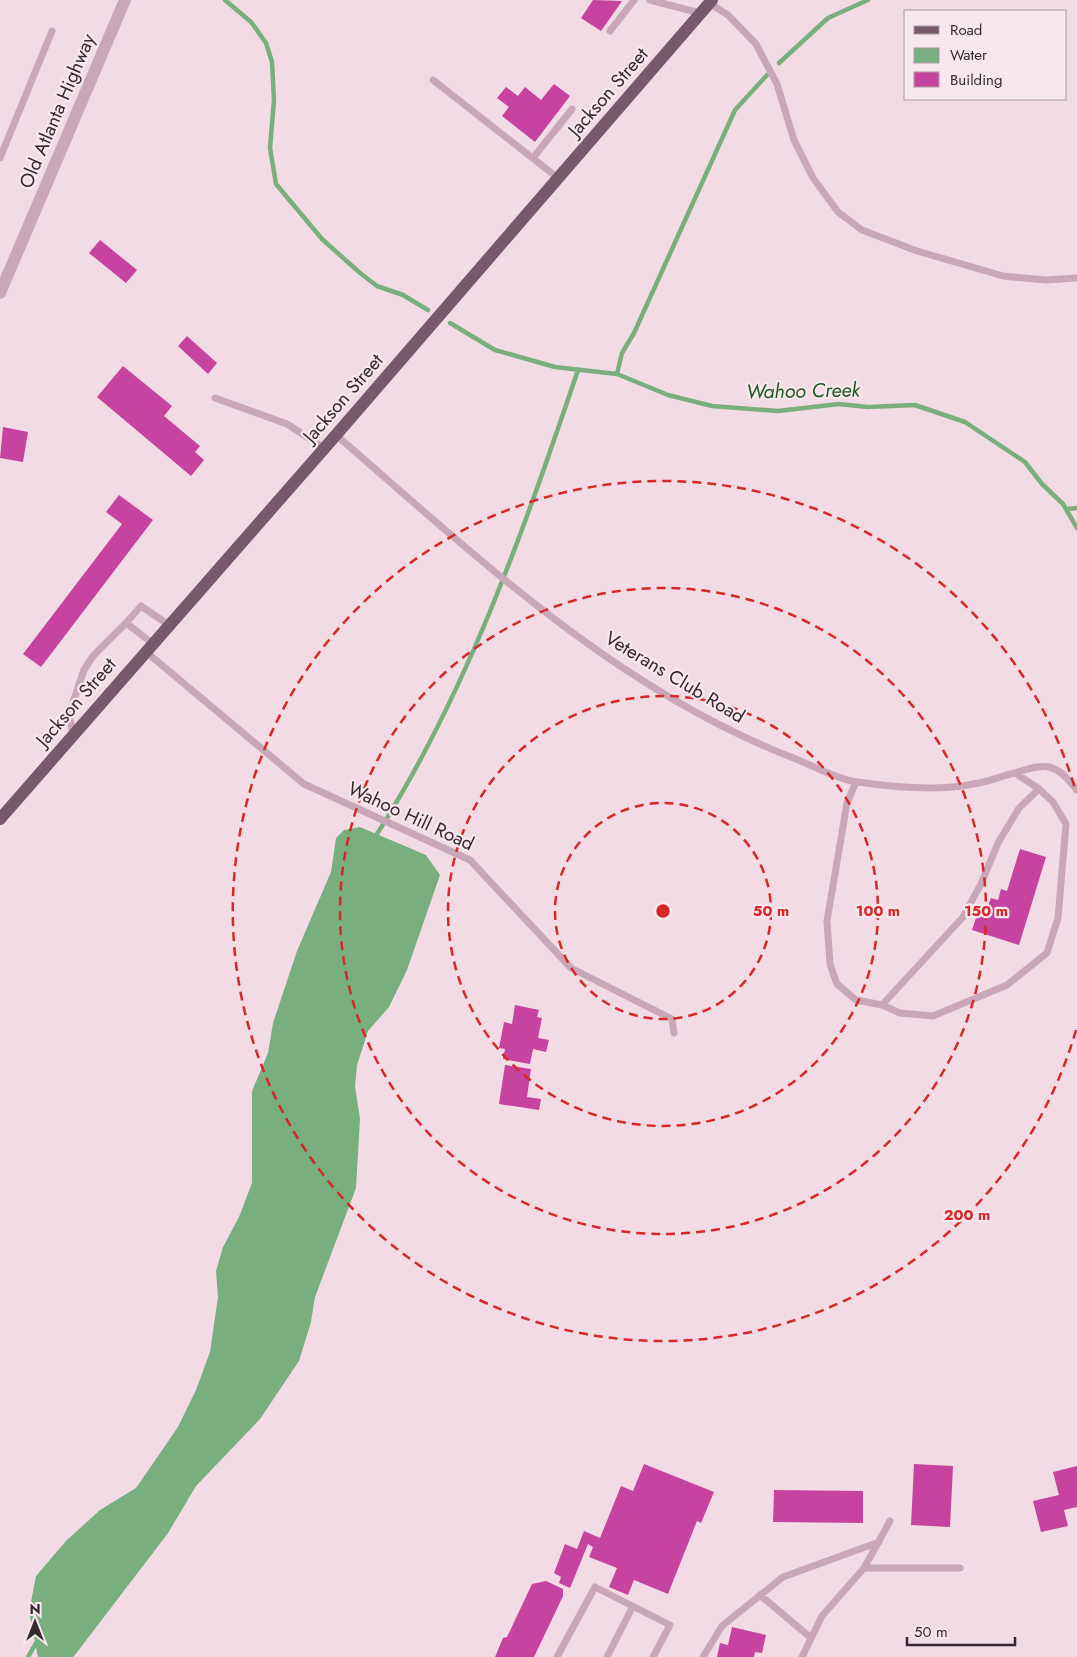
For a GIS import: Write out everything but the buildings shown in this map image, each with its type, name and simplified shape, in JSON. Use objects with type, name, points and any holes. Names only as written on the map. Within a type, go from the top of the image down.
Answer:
[{"type":"main road","name":"Jackson Street","points":[[0,819],[336,435],[707,6]]},
{"type":"street","name":"Old Atlanta Highway","points":[[0,293],[125,0]]},
{"type":"lane","points":[[610,31],[634,0]]},
{"type":"lane","points":[[650,0],[707,6],[728,15],[756,44],[777,84],[794,140],[813,178],[838,212],[862,230],[917,251],[1003,276],[1046,280],[1077,278]]},
{"type":"lane","points":[[0,158],[52,31]]},
{"type":"lane","points":[[433,80],[558,178]]},
{"type":"lane","points":[[533,158],[572,109]]},
{"type":"lane","points":[[215,398],[287,424],[324,448]]},
{"type":"lane","name":"Veterans Club Road","points":[[336,435],[508,584],[624,670],[745,739],[856,782],[894,786],[973,784],[1036,766],[1049,766],[1063,772],[1077,790]]},
{"type":"lane","points":[[73,734],[69,714],[84,670],[93,656],[141,606],[169,625]]},
{"type":"lane","points":[[126,623],[149,647]]},
{"type":"lane","name":"Wahoo Hill Road","points":[[149,647],[304,784],[470,860],[571,968],[672,1019],[674,1033]]},
{"type":"lane","points":[[856,782],[846,803],[827,921],[830,964],[837,984],[856,1000],[882,1004],[900,1013],[933,1016],[1008,985],[1047,953],[1058,918],[1066,824],[1053,802],[1039,789],[1016,773]]},
{"type":"lane","points":[[882,1004],[963,917],[981,884],[998,843],[1019,808],[1039,789]]},
{"type":"lane","points":[[802,1657],[822,1616],[864,1568],[890,1521]]},
{"type":"lane","points":[[703,1657],[722,1626],[783,1577],[879,1542]]},
{"type":"lane","points":[[864,1568],[960,1568]]},
{"type":"lane","points":[[557,1657],[594,1587],[670,1625],[653,1657]]},
{"type":"lane","points":[[760,1595],[811,1638]]},
{"type":"lane","points":[[607,1657],[633,1606]]},
{"type":"water","points":[[360,827],[426,855],[440,875],[407,970],[389,1007],[368,1031],[357,1065],[355,1086],[360,1119],[356,1188],[315,1297],[311,1322],[299,1361],[260,1419],[196,1486],[168,1533],[75,1655],[73,1657],[38,1657],[29,1612],[36,1576],[66,1541],[100,1510],[136,1488],[178,1427],[196,1390],[210,1352],[218,1297],[216,1271],[223,1247],[239,1217],[252,1183],[252,1091],[268,1053],[273,1023],[297,951],[331,872],[336,838],[344,830]]},
{"type":"waterway","name":"Wahoo Creek","points":[[225,0],[251,22],[266,43],[272,62],[274,100],[270,148],[276,184],[322,239],[360,273],[377,286],[403,295],[428,310]]},
{"type":"waterway","points":[[779,63],[828,18],[868,0]]},
{"type":"waterway","points":[[617,374],[622,353],[634,333],[735,110],[767,75]]},
{"type":"waterway","name":"Wahoo Creek","points":[[450,323],[495,350],[555,367],[617,374],[668,395],[712,406],[778,411],[839,404],[868,407],[915,405],[965,422],[1025,462],[1042,484],[1063,504],[1077,528]]},
{"type":"waterway","points":[[377,834],[410,780],[466,666],[515,549],[578,370]]},
{"type":"waterway","name":"Wahoo Creek","points":[[1067,509],[1077,508]]},
{"type":"waterway","points":[[28,1657],[36,1643]]}]
